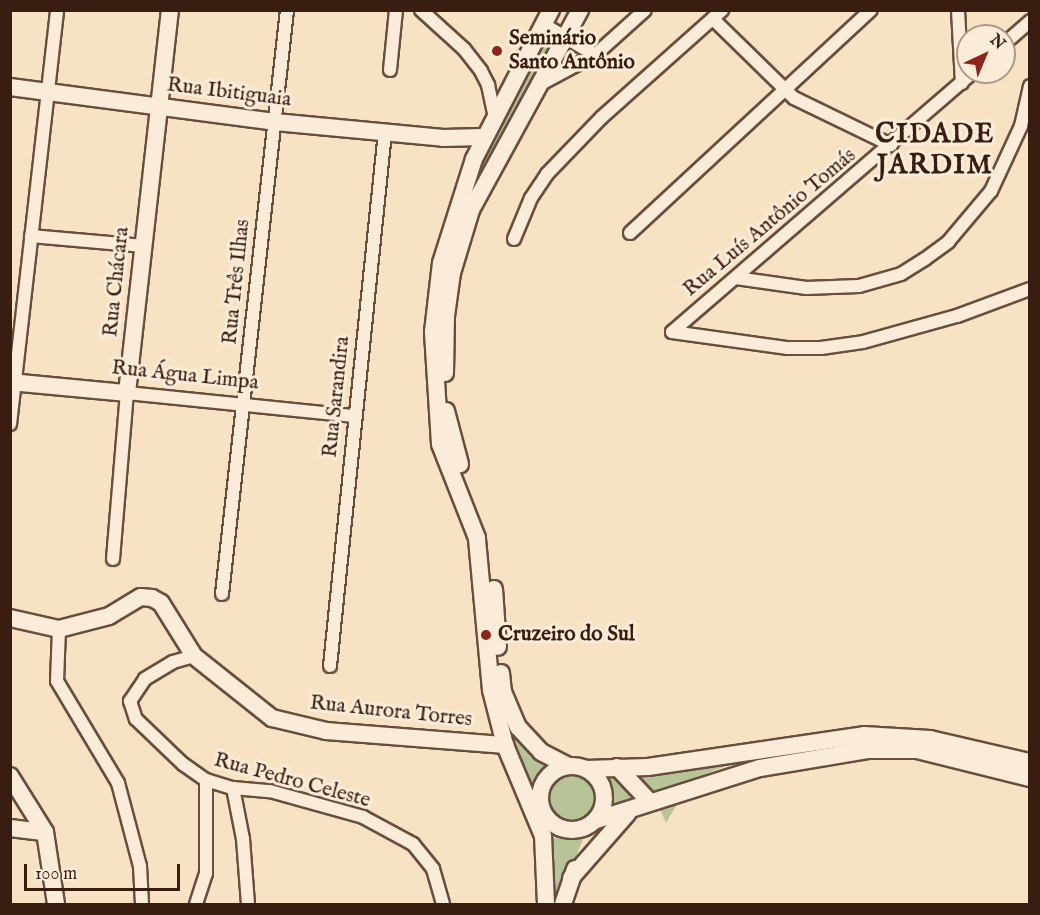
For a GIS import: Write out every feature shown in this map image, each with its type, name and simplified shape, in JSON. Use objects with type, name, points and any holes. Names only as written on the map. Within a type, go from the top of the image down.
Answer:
[{"type":"main road","name":"Rua Chácara","points":[[122,388],[144,246],[170,10]]},
{"type":"main road","points":[[569,766],[541,752],[518,727],[502,692],[491,558],[447,417],[446,315],[452,273],[471,210],[580,10]]},
{"type":"main road","points":[[546,904],[543,836],[537,807],[504,745],[491,690],[482,562],[464,499],[440,444],[436,416],[436,286],[474,159],[547,17]]},
{"type":"main road","name":"Rua Ibitiguaia","points":[[10,87],[275,122],[443,138],[484,137]]},
{"type":"main road","name":"Rua Ibitiguaia","points":[[443,138],[466,149],[474,159]]},
{"type":"main road","name":"Rua Água Limpa","points":[[13,382],[122,388]]},
{"type":"main road","name":"Rua Aurora Torres","points":[[10,618],[59,629],[109,616],[141,597],[152,598],[161,603],[194,656],[272,718],[301,726],[417,740],[504,745]]},
{"type":"main road","points":[[518,727],[555,753],[602,768],[650,802]]},
{"type":"main road","points":[[537,807],[543,782],[558,768],[569,766],[602,768],[715,758],[864,735],[930,739],[1029,762]]},
{"type":"main road","points":[[537,807],[566,830],[594,823],[650,802],[760,768],[867,750],[917,750],[1029,778]]},
{"type":"main road","points":[[563,904],[571,878],[594,823],[602,812],[604,792],[595,775],[602,768]]},
{"type":"main road","points":[[10,776],[45,832],[56,904]]},
{"type":"main road","points":[[571,878],[614,825],[633,808]]},
{"type":"main road","points":[[10,828],[45,832]]},
{"type":"street","points":[[10,424],[57,10]]},
{"type":"street","name":"Rua Três Ilhas","points":[[222,594],[287,10]]},
{"type":"street","points":[[390,70],[396,10]]},
{"type":"street","points":[[421,10],[464,49],[481,71],[489,85],[495,117]]},
{"type":"street","points":[[537,86],[595,55],[645,10]]},
{"type":"street","points":[[630,233],[871,10]]},
{"type":"street","points":[[514,239],[531,198],[547,174],[602,117],[718,15],[784,90],[891,145]]},
{"type":"street","points":[[547,17],[565,37],[595,55]]},
{"type":"street","points":[[1016,33],[1029,21]]},
{"type":"street","name":"Rua Luís Antônio Tomás","points":[[961,84],[672,332],[788,348],[821,348],[863,342],[957,316],[1029,288]]},
{"type":"street","points":[[736,278],[806,288],[859,286],[901,274],[925,259],[948,242],[991,191],[1022,126],[1029,87]]},
{"type":"street","name":"Rua Sarandira","points":[[330,666],[385,132]]},
{"type":"street","points":[[31,236],[144,246]]},
{"type":"street","name":"Rua Água Limpa","points":[[122,388],[243,405],[355,417]]},
{"type":"street","name":"Rua Chácara","points":[[113,559],[122,388]]},
{"type":"street","points":[[59,629],[57,681],[118,783],[140,866],[142,904]]},
{"type":"street","name":"Rua Pedro Celeste","points":[[194,656],[173,662],[145,679],[130,701],[136,719],[183,764],[206,780],[233,788],[270,791],[363,817],[413,844],[433,869],[443,904]]},
{"type":"street","points":[[196,904],[206,874],[206,780]]},
{"type":"street","points":[[233,788],[243,839],[248,904]]},
{"type":"green space","points":[[545,42],[551,47],[507,123],[465,213],[483,157],[542,43]]},
{"type":"green space","points":[[500,695],[551,762],[540,774],[533,794],[510,740]]},
{"type":"green space","points":[[772,757],[729,765],[651,794],[634,774]]},
{"type":"green space","points":[[574,771],[584,773],[593,779],[599,788],[601,798],[599,808],[593,817],[584,823],[574,825],[564,823],[555,817],[549,808],[547,798],[549,788],[555,779],[564,773]]},
{"type":"green space","points":[[609,774],[624,784],[638,800],[612,812]]},
{"type":"green space","points":[[680,799],[666,823],[660,809]]},
{"type":"green space","points":[[551,838],[583,839],[557,904],[552,904]]},
{"type":"place","name":"Seminário Santo Antônio","points":[[497,51]]},
{"type":"place","name":"Cruzeiro do Sul","points":[[486,635]]},
{"type":"district","name":"CIDADE JARDIM","points":[[935,150]]}]
